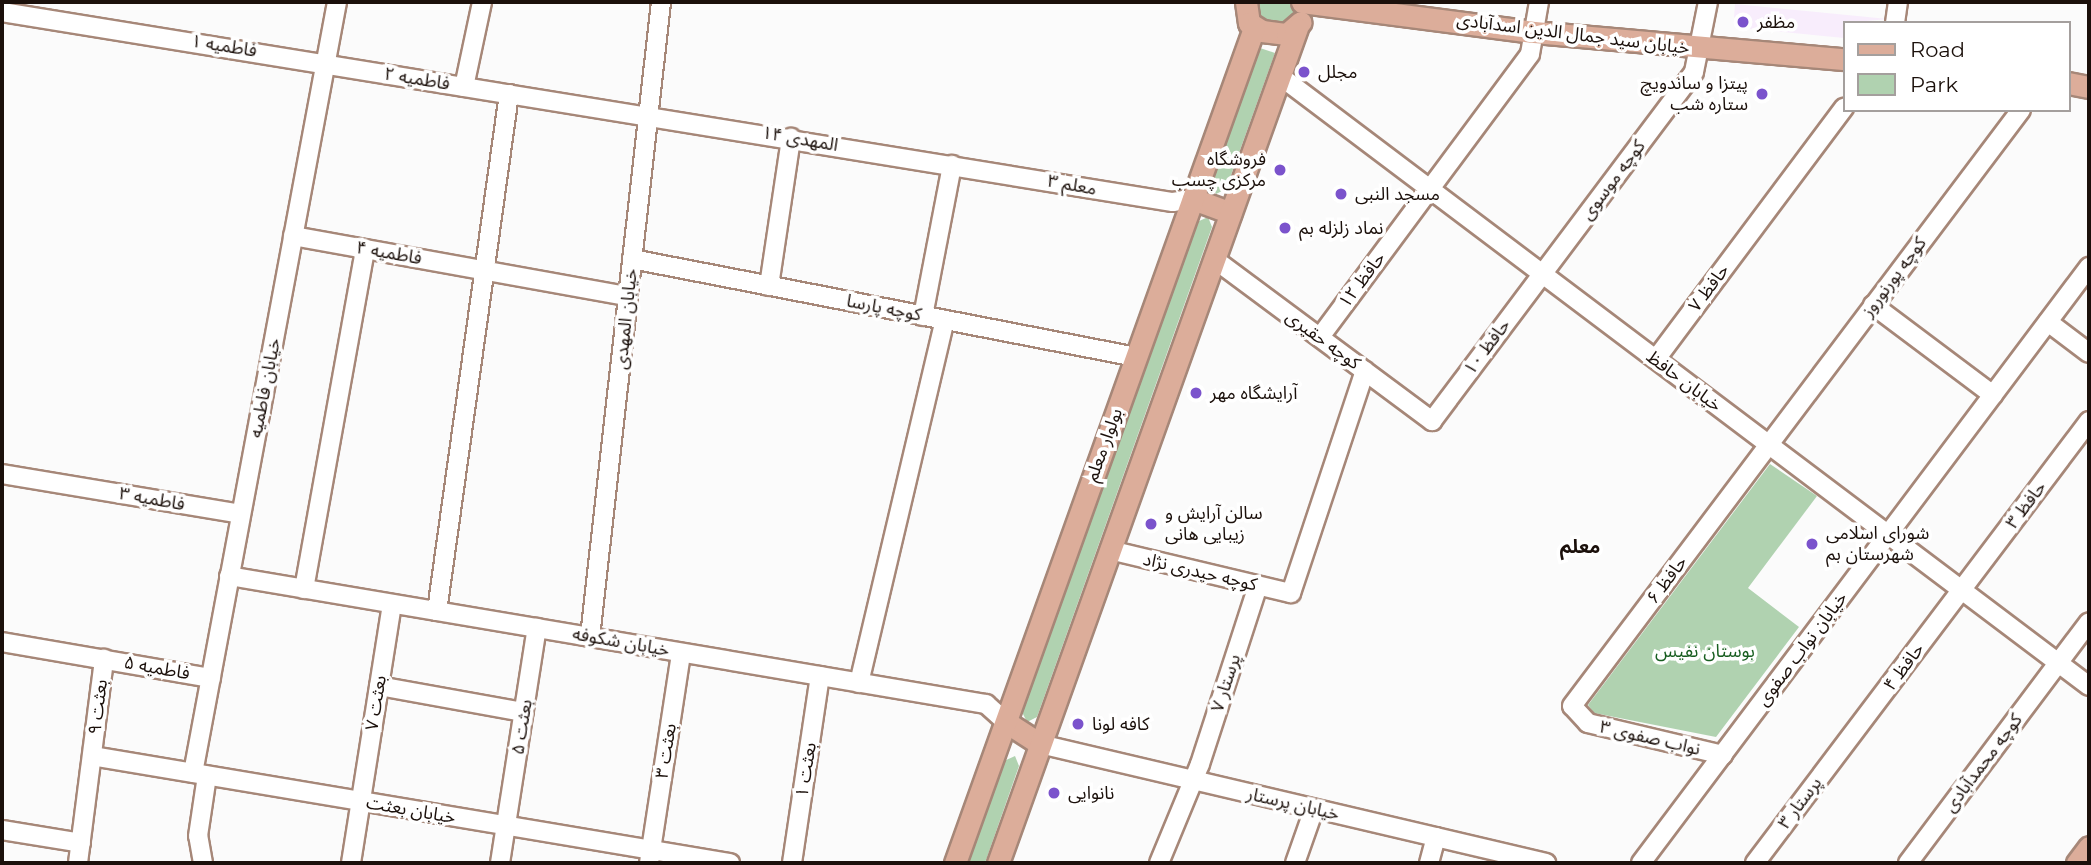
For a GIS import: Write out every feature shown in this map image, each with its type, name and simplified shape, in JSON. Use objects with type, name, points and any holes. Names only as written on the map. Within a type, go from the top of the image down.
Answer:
[{"type":"main road","points":[[1247,2],[1245,15],[1254,28],[1280,34],[1297,28]]},
{"type":"main road","points":[[998,863],[1297,28],[1301,2]]},
{"type":"main road","name":"خیابان سید جمال الدین اسدآبادی","points":[[1301,2],[1404,7],[1534,32],[1699,50],[1842,59]]},
{"type":"main road","name":"بولوار معلم","points":[[955,863],[1254,28]]},
{"type":"main road","points":[[2070,83],[2089,87]]},
{"type":"main road","points":[[1193,199],[1231,213]]},
{"type":"main road","points":[[1006,722],[1040,744]]},
{"type":"street","name":"خیابان فاطمیه","points":[[203,863],[198,836],[200,775],[211,678],[337,2]]},
{"type":"street","points":[[464,86],[482,2]]},
{"type":"street","name":"خیابان المهدی","points":[[590,637],[661,2]]},
{"type":"street","name":"حافظ ۱۲","points":[[1320,337],[1530,54],[1539,2]]},
{"type":"street","name":"کوچه موسوی","points":[[1542,273],[1695,72],[1707,2]]},
{"type":"street","points":[[1895,21],[1898,2]]},
{"type":"street","name":"فاطمیه ۱","points":[[2,12],[325,63]]},
{"type":"street","name":"فاطمیه ۲","points":[[325,63],[648,116]]},
{"type":"street","name":"خیابان حافظ","points":[[1280,76],[2089,685]]},
{"type":"street","points":[[438,611],[509,94]]},
{"type":"street","name":"حافظ ۷","points":[[1656,359],[1842,111]]},
{"type":"street","name":"کوچه پورنوروز","points":[[1769,445],[2019,112]]},
{"type":"street","name":"المهدی ۱۴","points":[[648,116],[952,165]]},
{"type":"street","points":[[769,286],[791,138]]},
{"type":"street","points":[[923,316],[952,165]]},
{"type":"street","name":"معلم ۳","points":[[952,165],[1173,202],[1193,199]]},
{"type":"street","name":"فاطمیه ۴","points":[[293,236],[628,296]]},
{"type":"street","points":[[304,589],[365,249]]},
{"type":"street","name":"کوچه پارسا","points":[[632,259],[1136,357]]},
{"type":"street","name":"کوچه حقیری","points":[[1214,259],[1432,421]]},
{"type":"street","name":"خیابان نواب صفوی","points":[[1641,863],[2089,267]]},
{"type":"street","name":"حافظ ۱۰","points":[[1432,421],[1542,273]]},
{"type":"street","points":[[1873,305],[1993,395]]},
{"type":"street","points":[[859,683],[945,320]]},
{"type":"street","points":[[2048,321],[2089,353]]},
{"type":"street","name":"کوچه حیدری نژاد","points":[[1110,550],[1291,593],[1365,370]]},
{"type":"street","name":"حافظ ۳","points":[[1962,590],[2089,421]]},
{"type":"street","name":"حافظ ۶","points":[[1580,715],[1572,706],[1769,445]]},
{"type":"street","name":"فاطمیه ۳","points":[[2,474],[241,514]]},
{"type":"street","name":"خیابان شکوفه","points":[[229,576],[986,704],[1006,722]]},
{"type":"street","name":"پرستار ۷","points":[[1159,863],[1191,780],[1258,586]]},
{"type":"street","name":"حافظ ۴","points":[[1846,744],[1962,590]]},
{"type":"street","name":"بعثت ۷","points":[[351,863],[392,604]]},
{"type":"street","name":"کوچه محمدآبادی","points":[[1908,863],[2089,622]]},
{"type":"street","name":"بعثت ۵","points":[[500,863],[537,628]]},
{"type":"street","name":"فاطمیه ۵","points":[[2,642],[211,678]]},
{"type":"street","name":"بعثت ۳","points":[[650,857],[681,653]]},
{"type":"street","name":"بعثت ۹","points":[[78,863],[104,659]]},
{"type":"street","name":"بعثت ۱","points":[[792,863],[820,676]]},
{"type":"street","points":[[379,686],[524,712]]},
{"type":"street","name":"نواب صفوی ۳","points":[[1580,715],[1588,723],[1723,755]]},
{"type":"street","name":"خیابان پرستار","points":[[1040,744],[1546,863]]},
{"type":"street","name":"پرستار ۳","points":[[1755,863],[1846,744]]},
{"type":"street","name":"خیابان بعثت","points":[[92,756],[506,826],[650,857],[730,863]]},
{"type":"street","points":[[1295,863],[1314,809]]},
{"type":"street","points":[[2,830],[81,843]]},
{"type":"street","points":[[1429,863],[1436,837]]},
{"type":"shaded area","points":[[1735,4],[1888,19],[1842,21],[1842,38],[1743,28],[1734,17]]},
{"type":"green space","points":[[1257,2],[1289,2],[1295,14],[1285,25],[1264,22],[1256,17]]},
{"type":"green space","points":[[1260,48],[1275,53],[1226,189],[1216,194],[1211,184]]},
{"type":"green space","points":[[1208,217],[1212,227],[1037,717],[1027,722],[1022,712],[1197,222]]},
{"type":"green space","name":"بوستان نفیس","points":[[1770,464],[1817,496],[1748,588],[1799,627],[1716,737],[1594,713],[1588,705]]},
{"type":"green space","points":[[1015,756],[1019,766],[985,863],[968,863],[1004,761]]},
{"type":"place","name":"مظفر","points":[[1743,22]]},
{"type":"place","name":"مجلل","points":[[1304,72]]},
{"type":"place","name":"پیتزا و ساندویچ ستاره شب","points":[[1762,94]]},
{"type":"place","name":"فروشگاه مرکزی چسب","points":[[1280,170]]},
{"type":"place","name":"مسجد النبی","points":[[1341,194]]},
{"type":"place","name":"نماد زلزله بم","points":[[1285,228]]},
{"type":"place","name":"آرایشگاه مهر","points":[[1196,393]]},
{"type":"place","name":"سالن آرایش و زیبایی هانی","points":[[1151,524]]},
{"type":"place","name":"شورای اسلامی شهرستان بم","points":[[1812,544]]},
{"type":"place","name":"کافه لونا","points":[[1078,724]]},
{"type":"place","name":"نانوایی","points":[[1054,793]]},
{"type":"district","name":"معلم","points":[[1580,547]]}]
